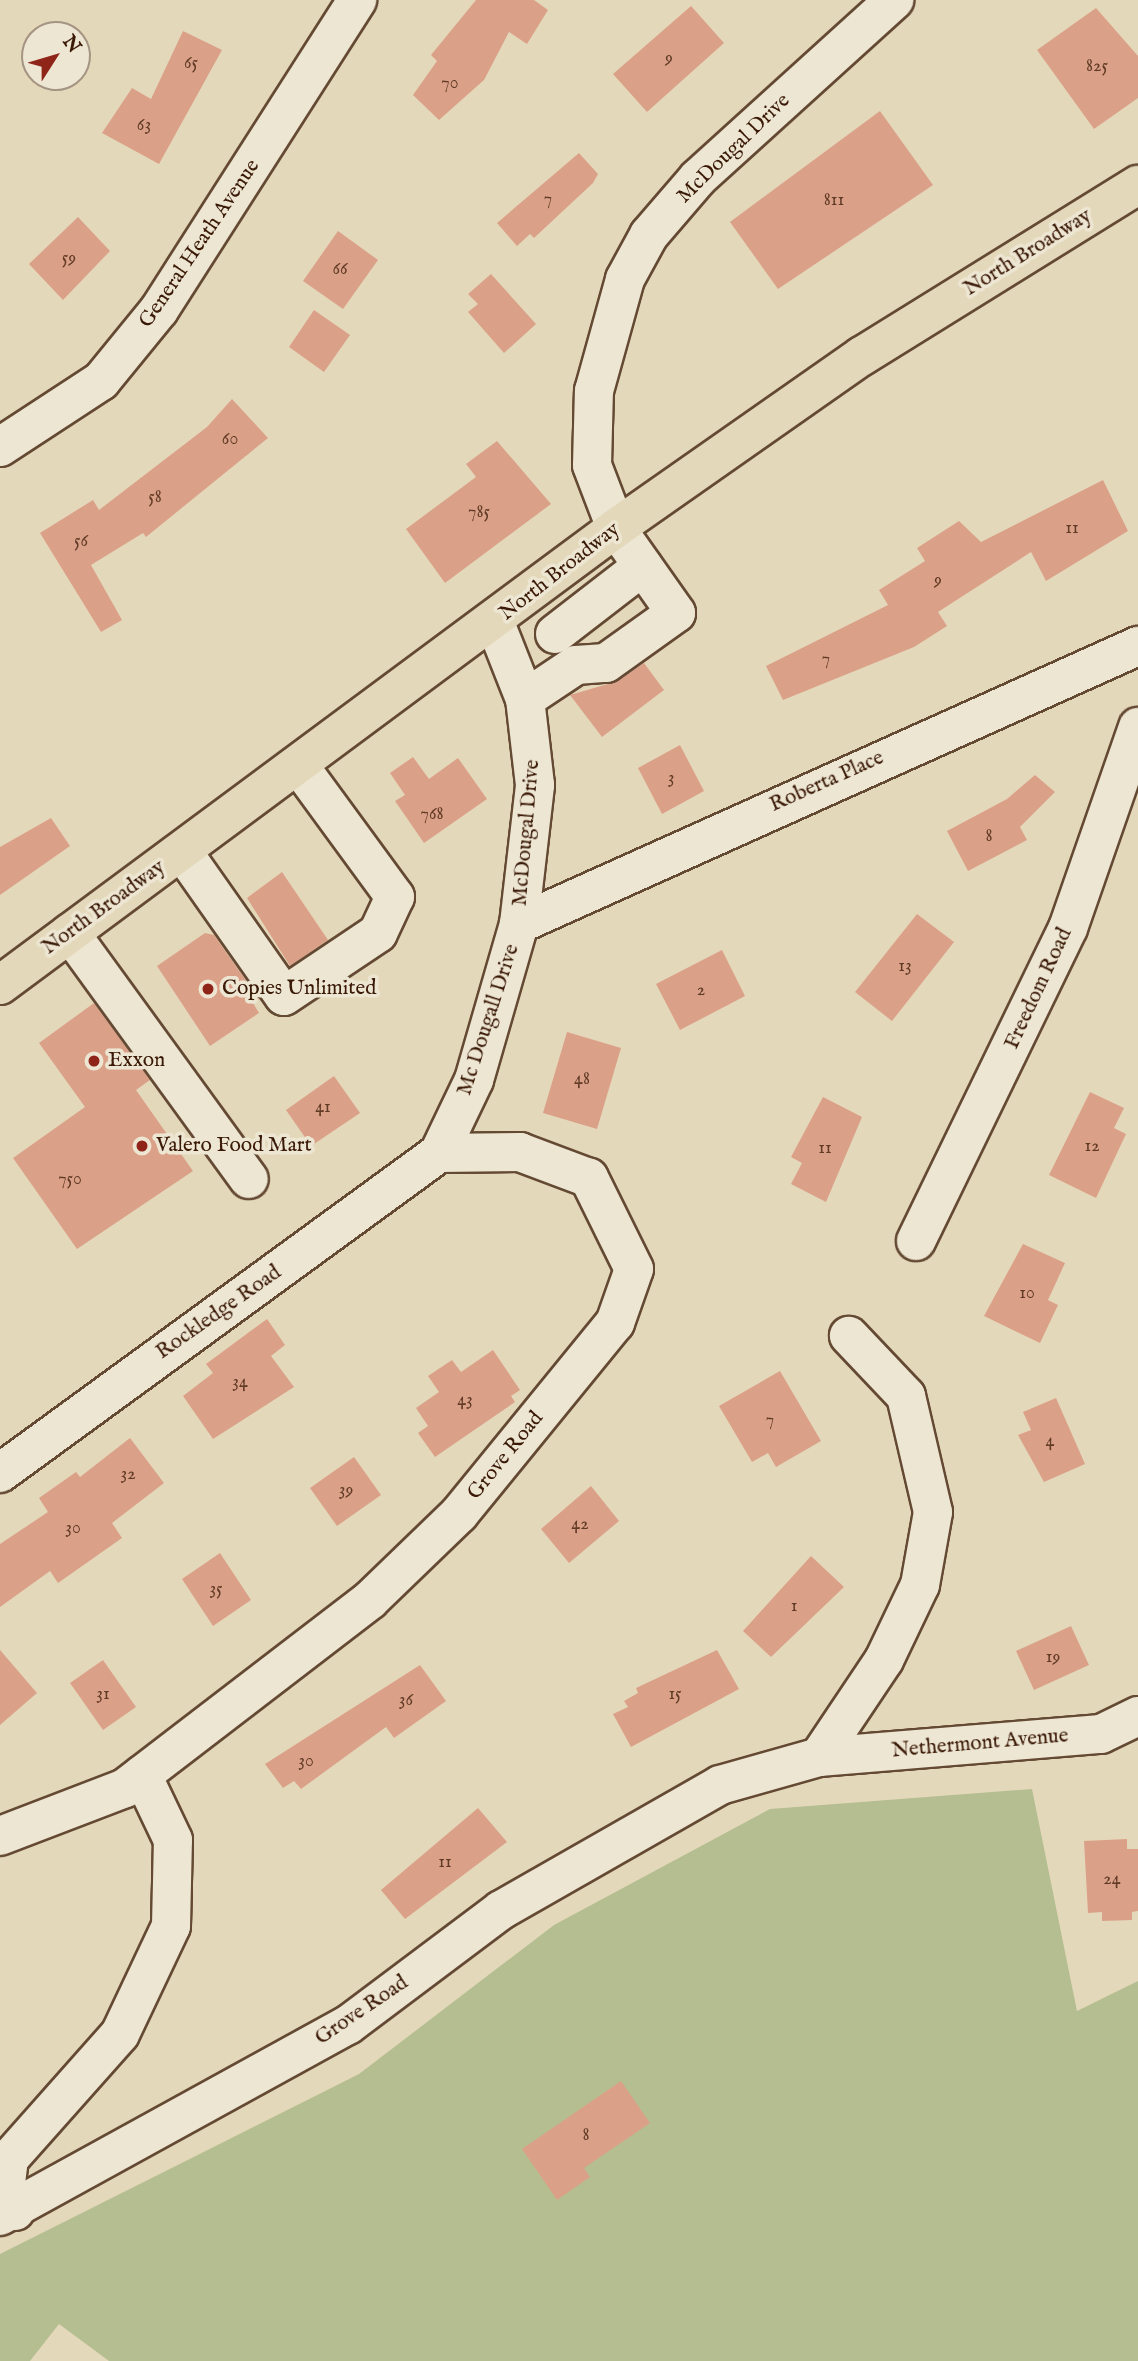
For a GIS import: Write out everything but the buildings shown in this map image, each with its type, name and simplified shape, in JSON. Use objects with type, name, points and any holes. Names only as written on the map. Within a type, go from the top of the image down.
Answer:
[{"type":"main road","name":"North Broadway","points":[[0,985],[495,624],[616,528],[862,356],[1138,185]]},
{"type":"street","name":"General Heath Avenue","points":[[0,447],[101,381],[159,310],[357,0]]},
{"type":"street","name":"McDougal Drive","points":[[566,649],[606,663],[676,613],[616,528],[592,465],[594,391],[625,279],[649,235],[698,178],[894,0]]},
{"type":"street","points":[[525,699],[566,649],[643,566]]},
{"type":"street","points":[[530,595],[566,649]]},
{"type":"street","name":"McDougal Drive","points":[[495,624],[525,699],[535,786],[519,924]]},
{"type":"street","name":"Roberta Place","points":[[519,924],[1138,646]]},
{"type":"street","name":"Freedom Road","points":[[916,1241],[1068,928],[1138,727]]},
{"type":"street","points":[[182,851],[284,996],[378,933],[395,897],[299,765]]},
{"type":"street","name":"Mc Dougall Drive","points":[[439,1153],[474,1080],[519,924]]},
{"type":"street","points":[[70,933],[249,1180]]},
{"type":"street","name":"Grove Road","points":[[0,1836],[125,1788],[370,1600],[459,1514],[615,1323],[634,1269],[589,1178],[520,1152],[439,1153]]},
{"type":"street","name":"Rockledge Road","points":[[0,1473],[439,1153]]},
{"type":"street","points":[[819,1758],[884,1660],[920,1585],[933,1512],[906,1396],[849,1335]]},
{"type":"street","name":"Nethermont Avenue","points":[[819,1758],[1101,1734],[1138,1716]]},
{"type":"street","name":"Grove Road","points":[[142,1775],[173,1840],[171,1926],[120,2034],[9,2159],[6,2183],[7,2213],[348,2025],[501,1910],[622,1837],[720,1785],[819,1758]]},
{"type":"green space","points":[[1032,1789],[1077,2011],[1138,1981],[1138,2361],[109,2361],[59,2324],[30,2361],[0,2361],[0,2254],[359,2074],[554,1925],[770,1809]]},
{"type":"place","name":"Copies Unlimited","points":[[208,989]]},
{"type":"place","name":"Exxon","points":[[94,1061]]},
{"type":"place","name":"Valero Food Mart","points":[[142,1146]]}]
